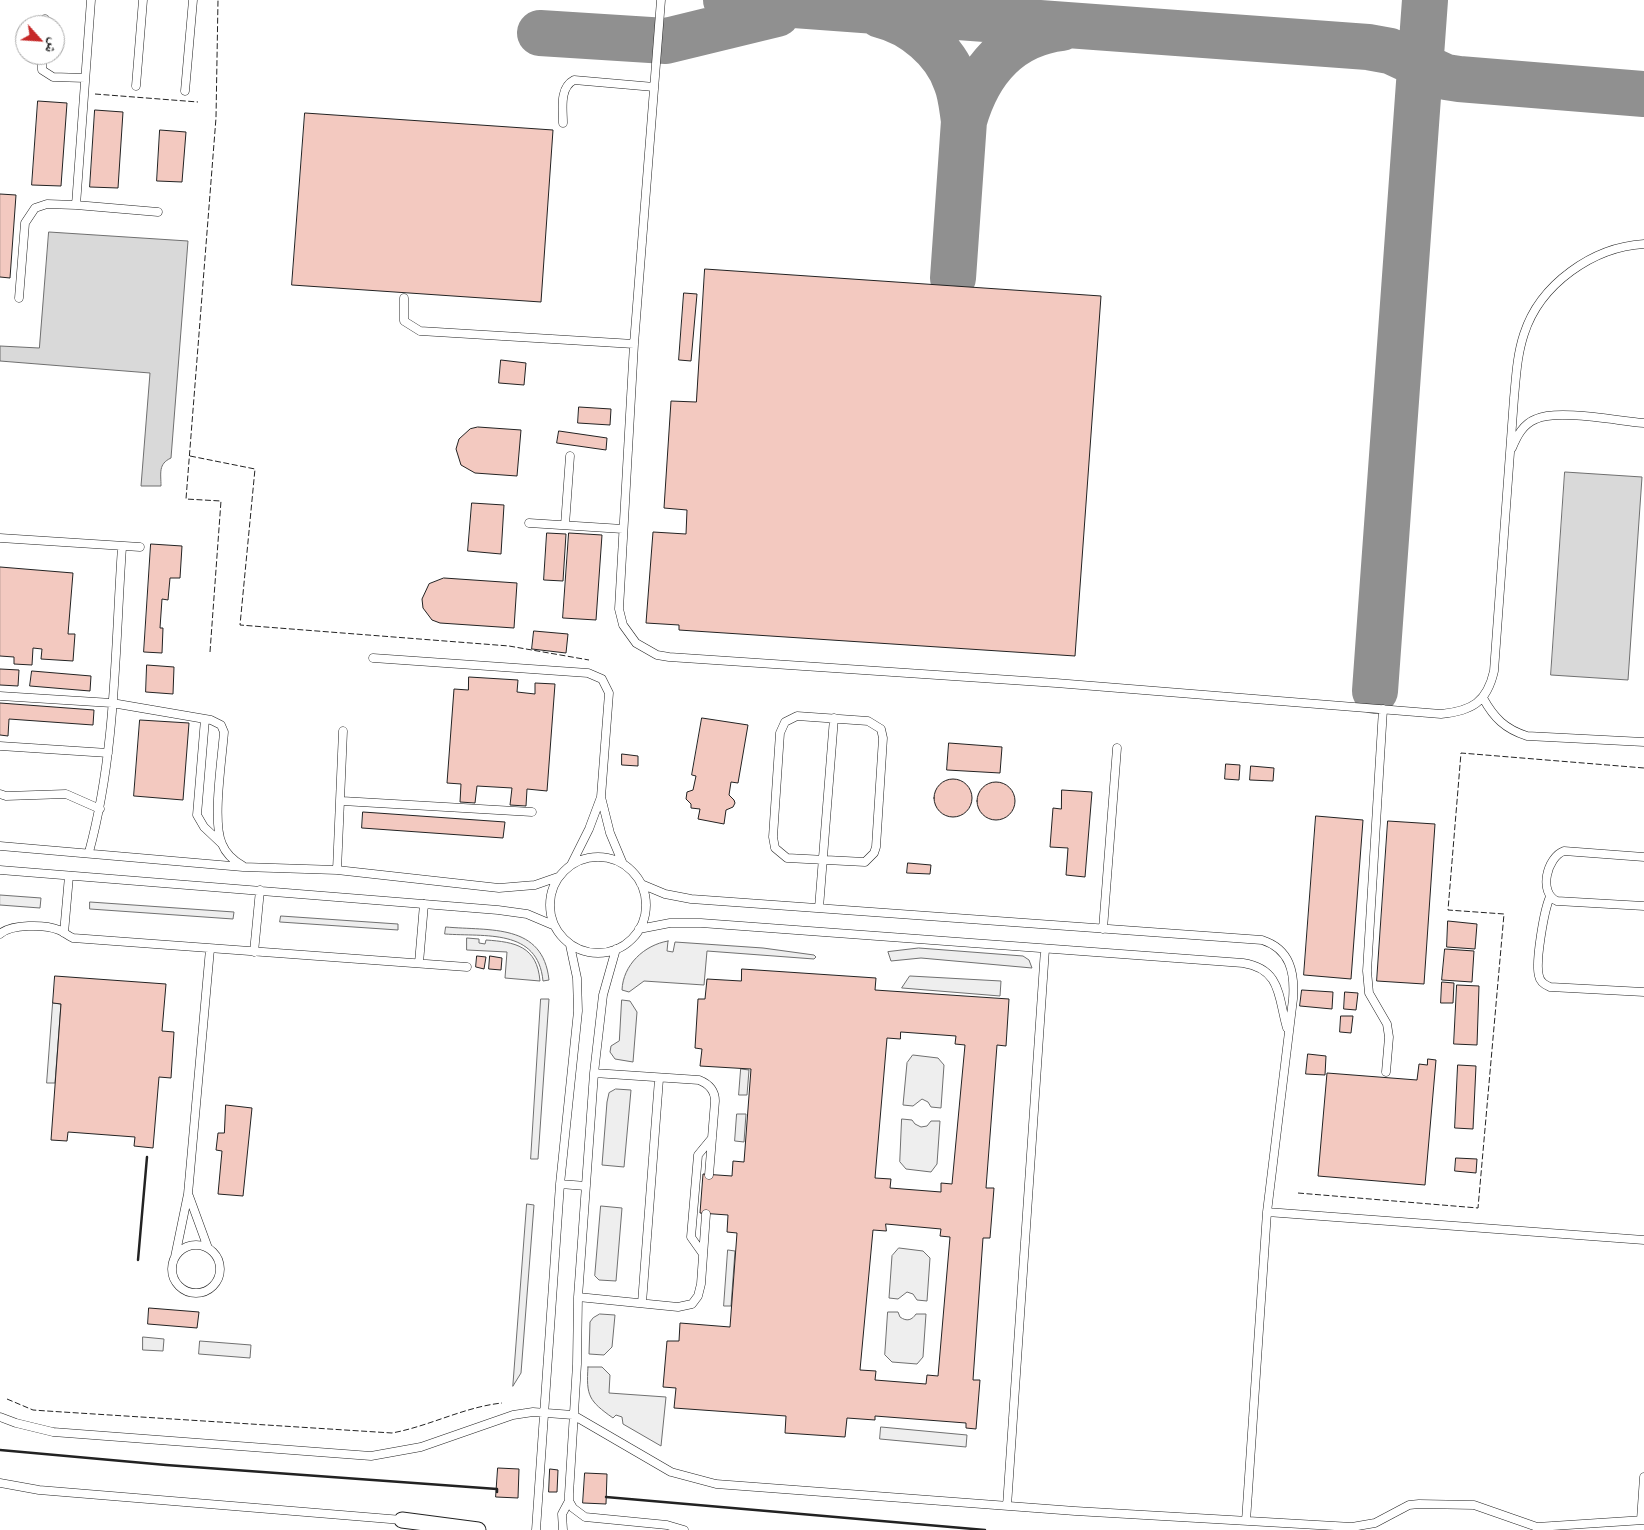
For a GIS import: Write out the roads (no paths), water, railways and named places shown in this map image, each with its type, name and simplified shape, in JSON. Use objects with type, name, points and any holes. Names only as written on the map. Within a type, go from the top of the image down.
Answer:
[{"type":"street","points":[[402,1520],[478,1530]]},
{"type":"lane","points":[[76,205],[91,0]]},
{"type":"lane","points":[[136,86],[143,0]]},
{"type":"lane","points":[[185,91],[193,0]]},
{"type":"lane","points":[[661,0],[634,344],[619,598],[620,617],[627,634],[636,643],[657,655],[694,660],[857,668],[1441,714],[1458,712],[1472,707],[1483,698],[1491,686],[1496,656],[1509,457],[1520,348],[1524,332],[1540,303],[1562,278],[1589,260],[1620,248],[1644,244]]},
{"type":"lane","points":[[42,65],[42,70],[49,76],[85,78]]},
{"type":"lane","points":[[563,123],[564,92],[566,87],[574,80],[654,87]]},
{"type":"lane","points":[[19,298],[27,217],[41,206],[76,205],[158,212]]},
{"type":"lane","points":[[404,298],[404,321],[420,331],[634,344]]},
{"type":"lane","points":[[1509,457],[1521,431],[1537,418],[1562,415],[1644,423]]},
{"type":"lane","points":[[565,525],[570,456]]},
{"type":"lane","points":[[529,523],[623,529]]},
{"type":"lane","points":[[0,538],[140,547]]},
{"type":"lane","points":[[89,852],[100,808],[108,753],[122,546]]},
{"type":"lane","points":[[0,846],[243,866],[337,870],[499,888],[535,885],[558,877],[571,865],[589,829],[601,797],[609,693],[607,685],[596,675],[373,658]]},
{"type":"lane","points":[[0,696],[112,703],[205,719],[221,725],[224,732],[218,828],[222,845]]},
{"type":"lane","points":[[1483,698],[1500,723],[1513,732],[1527,736],[1644,742]]},
{"type":"lane","points":[[1383,709],[1367,971],[1369,993],[1387,1024],[1389,1037],[1386,1072]]},
{"type":"lane","points":[[797,716],[873,722],[883,733],[874,854],[865,862],[823,860],[787,858],[775,848],[774,836],[780,733],[785,722],[797,716]]},
{"type":"lane","points":[[819,908],[834,718]]},
{"type":"lane","points":[[205,719],[197,815],[204,827],[235,861],[243,866]]},
{"type":"lane","points":[[337,870],[342,800],[343,731]]},
{"type":"lane","points":[[0,746],[108,753]]},
{"type":"lane","points":[[1103,929],[1117,748]]},
{"type":"lane","points":[[0,794],[6,796],[66,794],[100,808]]},
{"type":"lane","points":[[601,797],[610,833],[623,864]]},
{"type":"lane","points":[[342,800],[532,812]]},
{"type":"lane","points":[[1644,857],[1570,851],[1554,856],[1549,867],[1547,889],[1550,897],[1545,910],[1538,970],[1540,980],[1550,987],[1644,992]]},
{"type":"lane","points":[[558,877],[550,896],[550,905],[554,925],[570,945],[578,949],[597,953],[616,949],[633,937],[639,929],[646,902],[641,884],[630,869],[605,857],[596,857],[571,865]]},
{"type":"lane","points":[[0,870],[513,911],[554,925]]},
{"type":"lane","points":[[64,932],[68,876]]},
{"type":"lane","points":[[641,884],[665,894],[691,899],[1262,940],[1282,950],[1293,975],[1293,999],[1268,1212],[1246,1521]]},
{"type":"lane","points":[[254,952],[260,890]]},
{"type":"lane","points":[[1550,897],[1558,901],[1644,906]]},
{"type":"lane","points":[[419,963],[424,904]]},
{"type":"lane","points":[[639,929],[670,923],[701,923],[1251,964],[1265,971],[1275,983],[1288,1030]]},
{"type":"lane","points":[[0,934],[8,928],[18,926],[54,928],[73,938],[467,966]]},
{"type":"lane","points":[[536,1530],[560,1184],[578,1011],[577,978],[570,945]]},
{"type":"lane","points":[[188,1194],[208,1248],[218,1260],[220,1275],[212,1288],[198,1294],[183,1290],[173,1279],[171,1272],[188,1194],[210,949]]},
{"type":"lane","points":[[563,1530],[562,1514],[569,1501],[577,1364],[578,1297],[594,1073],[603,995],[616,949]]},
{"type":"lane","points":[[1006,1506],[1045,949]]},
{"type":"lane","points":[[594,1073],[659,1079],[699,1080],[710,1086],[715,1096],[709,1174]]},
{"type":"lane","points":[[642,1303],[659,1079]]},
{"type":"lane","points":[[703,1254],[691,1237],[698,1155],[712,1138]]},
{"type":"lane","points":[[560,1184],[586,1186]]},
{"type":"lane","points":[[1268,1212],[1644,1240]]},
{"type":"lane","points":[[578,1297],[683,1307],[692,1304],[699,1290],[706,1214]]},
{"type":"lane","points":[[175,1257],[180,1251],[193,1245],[208,1248]]},
{"type":"lane","points":[[0,1417],[25,1426],[53,1432],[372,1456],[422,1447],[513,1415],[544,1413],[573,1415],[589,1422],[657,1465],[701,1481],[1006,1506],[1246,1521],[1362,1526],[1375,1524],[1410,1505],[1419,1504],[1474,1506],[1537,1527],[1643,1520],[1644,1477]]},
{"type":"lane","points":[[0,1483],[39,1490],[402,1520]]},
{"type":"lane","points":[[569,1501],[573,1508],[585,1516],[667,1525],[684,1530]]}]
